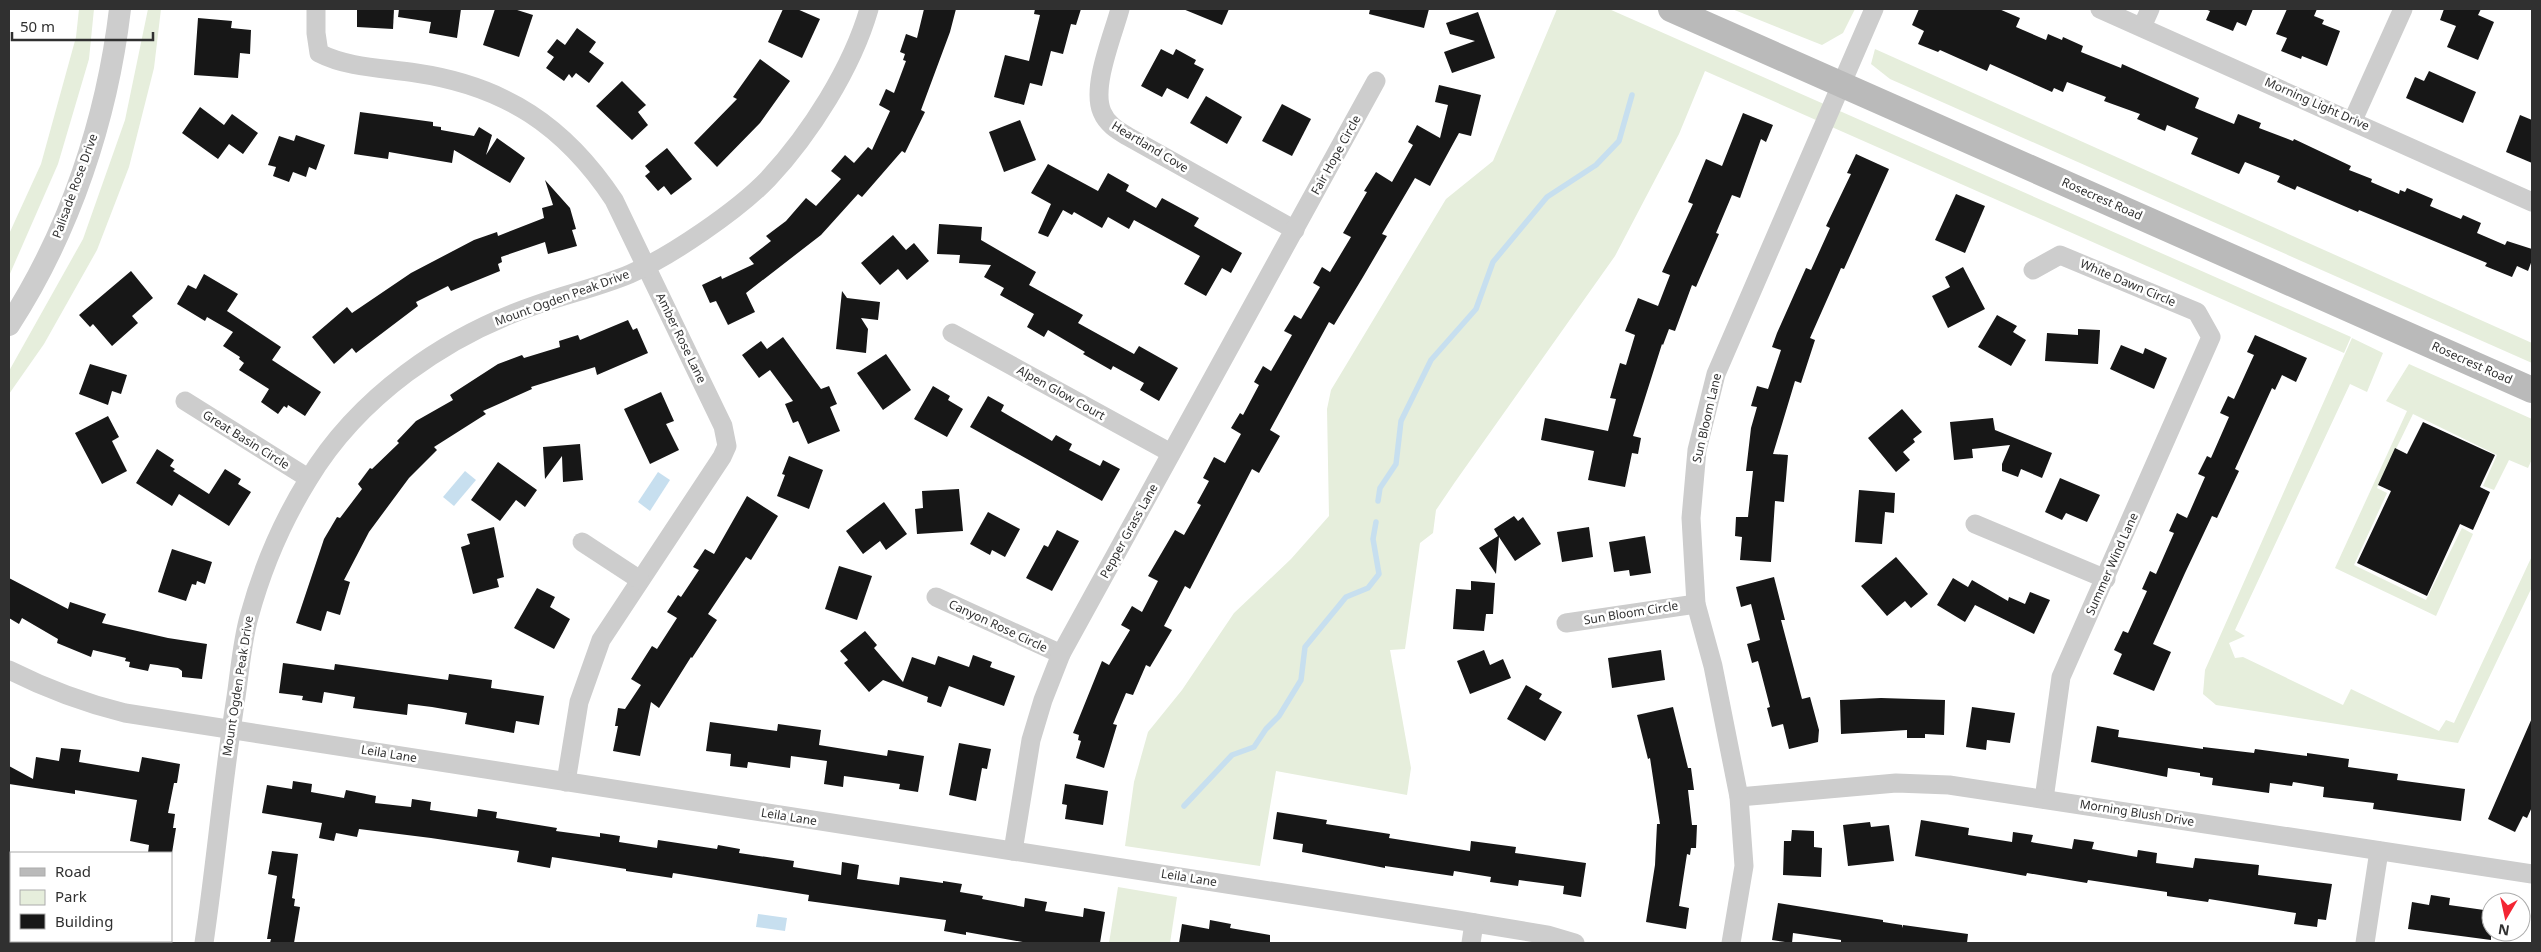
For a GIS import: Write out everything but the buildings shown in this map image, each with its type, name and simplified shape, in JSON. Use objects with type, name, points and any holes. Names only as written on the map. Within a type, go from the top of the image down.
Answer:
[{"type":"main road","name":"Rosecrest Road","points":[[1670,9],[2532,390]]},
{"type":"street","name":"Palisade Rose Drive","points":[[9,325],[54,243],[86,161],[106,88],[120,9]]},
{"type":"street","name":"Amber Rose Lane","points":[[316,9],[316,33],[319,54],[338,62],[460,81],[502,97],[536,117],[560,135],[591,166],[614,200],[723,426],[727,446],[719,462],[601,640],[579,702],[566,782]]},
{"type":"street","name":"Mount Ogden Peak Drive","points":[[204,943],[231,729],[248,620],[261,578],[283,526],[308,478],[340,436],[376,398],[420,363],[473,331],[535,305],[599,286],[647,266],[713,224],[767,180],[807,130],[843,73],[869,9]]},
{"type":"street","name":"Heartland Cove","points":[[1120,9],[1099,89],[1100,106],[1108,123],[1127,136],[1295,230]]},
{"type":"street","name":"Sun Bloom Lane","points":[[1731,943],[1744,866],[1739,797],[1713,666],[1696,604],[1691,518],[1697,450],[1716,374],[1874,9]]},
{"type":"street","name":"Morning Light Drive","points":[[2100,9],[2354,120],[2532,202]]},
{"type":"street","points":[[2142,27],[2150,9]]},
{"type":"street","points":[[2354,120],[2403,9]]},
{"type":"street","name":"Fair Hope Circle","points":[[1295,230],[1376,81]]},
{"type":"street","name":"Pepper Grass Lane","points":[[1013,851],[1031,740],[1043,700],[1061,654],[1295,230]]},
{"type":"street","name":"White Dawn Circle","points":[[2033,270],[2060,255],[2197,312],[2211,337]]},
{"type":"street","name":"Alpen Glow Court","points":[[952,333],[1171,454]]},
{"type":"street","name":"Summer Wind Lane","points":[[2044,799],[2061,677],[2106,579],[2211,337]]},
{"type":"street","name":"Great Basin Circle","points":[[185,401],[308,478]]},
{"type":"street","points":[[1975,524],[2106,579]]},
{"type":"street","points":[[582,542],[640,580]]},
{"type":"street","name":"Canyon Rose Circle","points":[[936,597],[1061,654]]},
{"type":"street","name":"Sun Bloom Circle","points":[[1566,623],[1696,604]]},
{"type":"street","name":"Leila Lane","points":[[9,670],[44,688],[84,702],[125,713],[1474,923],[1548,935],[1575,943]]},
{"type":"street","name":"Morning Blush Drive","points":[[1739,797],[1913,782],[1965,786],[2532,874]]},
{"type":"street","points":[[2365,943],[2379,851]]},
{"type":"street","points":[[1471,943],[1474,923]]},
{"type":"green space","points":[[79,9],[94,9],[89,59],[58,164],[9,276],[9,234],[41,164],[76,37]]},
{"type":"green space","points":[[148,9],[161,9],[154,68],[129,167],[97,250],[44,344],[9,394],[9,371],[83,239],[125,120]]},
{"type":"green space","points":[[1557,9],[1609,9],[2351,337],[2344,353],[1705,71],[1679,134],[1615,256],[1455,482],[1436,510],[1433,533],[1420,543],[1405,649],[1390,650],[1411,768],[1407,795],[1276,771],[1260,866],[1125,846],[1134,782],[1148,732],[1182,690],[1234,613],[1291,559],[1329,516],[1327,409],[1331,390],[1446,199],[1493,161]]},
{"type":"green space","points":[[1732,9],[1855,9],[1843,33],[1822,45]]},
{"type":"green space","points":[[1875,49],[2532,343],[2532,363],[1890,79],[1871,64]]},
{"type":"green space","points":[[2352,338],[2383,353],[2367,392],[2350,384],[2235,630],[2245,636],[2229,643],[2235,658],[2243,657],[2343,705],[2351,689],[2439,731],[2446,720],[2454,723],[2532,556],[2532,587],[2458,743],[2216,705],[2203,694],[2205,670]]},
{"type":"green space","points":[[2409,364],[2532,419],[2532,459],[2528,468],[2509,460],[2494,490],[2483,486],[2497,455],[2413,414],[2377,488],[2387,493],[2354,565],[2426,600],[2462,528],[2473,534],[2436,616],[2335,568],[2407,411],[2386,401]]},
{"type":"green space","points":[[1118,887],[1177,897],[1170,943],[1109,943]]},
{"type":"water","points":[[465,471],[476,480],[454,506],[443,497]]},
{"type":"water","points":[[658,472],[670,480],[650,511],[638,502]]},
{"type":"water","points":[[758,914],[787,918],[785,931],[756,927]]},
{"type":"waterway","points":[[1378,501],[1380,488],[1396,464],[1401,421],[1431,360],[1476,309],[1493,262],[1547,197],[1596,165],[1619,141],[1632,95]]},
{"type":"waterway","points":[[1184,806],[1232,755],[1254,747],[1266,729],[1279,716],[1301,680],[1305,647],[1346,597],[1368,588],[1379,574],[1373,539],[1376,522]]}]
